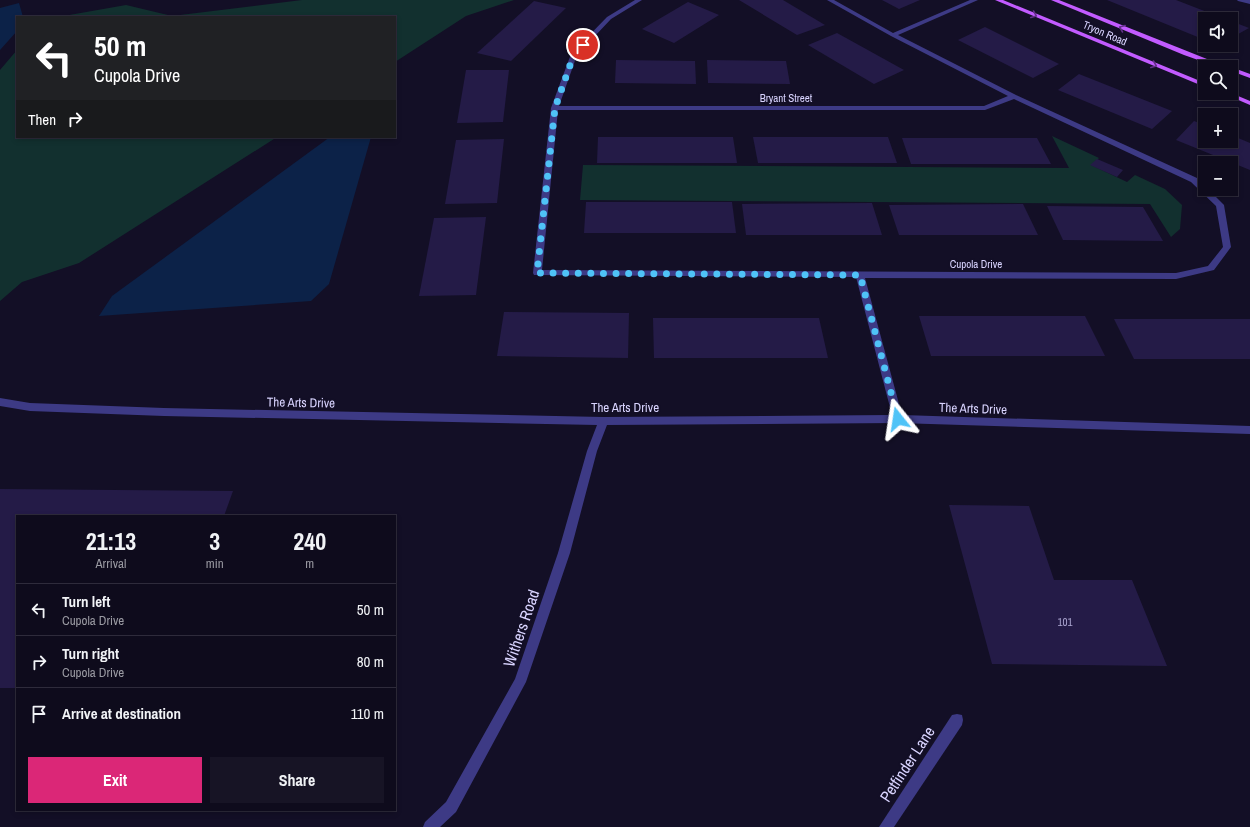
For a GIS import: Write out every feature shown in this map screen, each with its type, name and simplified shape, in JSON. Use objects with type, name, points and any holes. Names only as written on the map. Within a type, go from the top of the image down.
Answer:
[{"type":"main road","name":"Tryon Road","points":[[998,0],[1198,82]]},
{"type":"main road","name":"Tryon Road","points":[[1054,0],[1204,60]]},
{"type":"main road","points":[[1238,72],[1250,76]]},
{"type":"main road","points":[[1238,98],[1250,103]]},
{"type":"street","name":"Cupola Drive","points":[[639,0],[609,18],[574,54],[555,108],[537,273],[1176,276],[1211,268],[1227,247],[1220,205],[1194,180],[1014,96],[894,35],[830,0]]},
{"type":"street","points":[[894,35],[976,0]]},
{"type":"street","points":[[1240,0],[1250,2]]},
{"type":"street","name":"Bryant Street","points":[[555,108],[985,108],[1014,96]]},
{"type":"street","points":[[860,275],[898,419]]},
{"type":"street","name":"The Arts Drive","points":[[0,402],[30,406],[164,412],[603,421],[898,419],[1250,430]]},
{"type":"street","name":"Withers Road","points":[[430,827],[451,807],[520,682],[564,553],[592,451],[603,421]]},
{"type":"street","name":"Petfinder Lane","points":[[886,827],[957,720]]},
{"type":"green space","points":[[302,0],[514,0],[466,16],[396,61],[396,16],[172,16]]},
{"type":"green space","points":[[126,5],[172,16],[64,16]]},
{"type":"green space","points":[[16,51],[16,138],[275,138],[79,263],[22,282],[0,301],[0,70]]},
{"type":"green space","points":[[1052,136],[1099,158],[1091,165],[1127,182],[1135,175],[1165,189],[1182,205],[1180,229],[1171,237],[1150,204],[580,200],[583,165],[1069,168]]},
{"type":"water","points":[[19,3],[23,16],[16,16],[16,32],[0,50],[0,8]]},
{"type":"water","points":[[329,138],[371,138],[329,284],[311,301],[99,316],[112,296]]},
{"type":"building","points":[[739,0],[783,0],[825,25],[797,35]]},
{"type":"building","points":[[882,0],[920,0],[899,9]]},
{"type":"building","points":[[1107,0],[1176,0],[1207,12],[1198,12],[1198,37]]},
{"type":"building","points":[[534,1],[566,8],[511,61],[477,53]]},
{"type":"building","points":[[688,2],[719,15],[674,43],[642,29]]},
{"type":"building","points":[[1238,24],[1249,28],[1238,34]]},
{"type":"building","points":[[985,27],[1059,64],[1033,78],[958,40]]},
{"type":"building","points":[[837,33],[904,70],[874,84],[808,45]]},
{"type":"building","points":[[616,60],[695,61],[696,84],[615,83]]},
{"type":"building","points":[[707,60],[786,61],[790,84],[708,83]]},
{"type":"building","points":[[466,70],[509,70],[503,122],[457,123]]},
{"type":"building","points":[[1079,74],[1172,111],[1152,129],[1058,90]]},
{"type":"building","points":[[1194,121],[1198,122],[1198,148],[1238,148],[1238,138],[1250,143],[1250,170],[1238,165],[1238,156],[1215,156],[1176,140]]},
{"type":"building","points":[[598,137],[733,137],[737,163],[597,163]]},
{"type":"building","points":[[753,137],[888,137],[897,163],[758,163]]},
{"type":"building","points":[[902,138],[1037,138],[1051,164],[911,164]]},
{"type":"building","points":[[504,139],[497,203],[445,204],[456,140]]},
{"type":"building","points":[[1097,159],[1123,170],[1117,177],[1090,165]]},
{"type":"building","points":[[586,202],[732,202],[736,233],[584,233]]},
{"type":"building","points":[[872,203],[882,235],[746,235],[742,204]]},
{"type":"building","points":[[1023,204],[1038,235],[899,235],[889,205]]},
{"type":"building","points":[[1047,206],[1143,207],[1163,241],[1063,240]]},
{"type":"building","points":[[486,217],[476,295],[419,296],[434,218]]},
{"type":"building","points":[[504,312],[629,313],[628,358],[497,356]]},
{"type":"building","points":[[919,316],[1085,316],[1105,356],[931,356]]},
{"type":"building","points":[[653,318],[819,318],[828,358],[654,358]]},
{"type":"building","points":[[1114,319],[1250,319],[1250,359],[1134,359]]},
{"type":"building","points":[[0,489],[233,491],[224,515],[16,515],[16,688],[0,688]]},
{"type":"building","points":[[949,505],[1029,506],[1054,580],[1132,580],[1167,666],[992,664]]},
{"type":"route","points":[[583,45],[574,54],[555,108],[537,273],[860,275],[898,419]]}]
